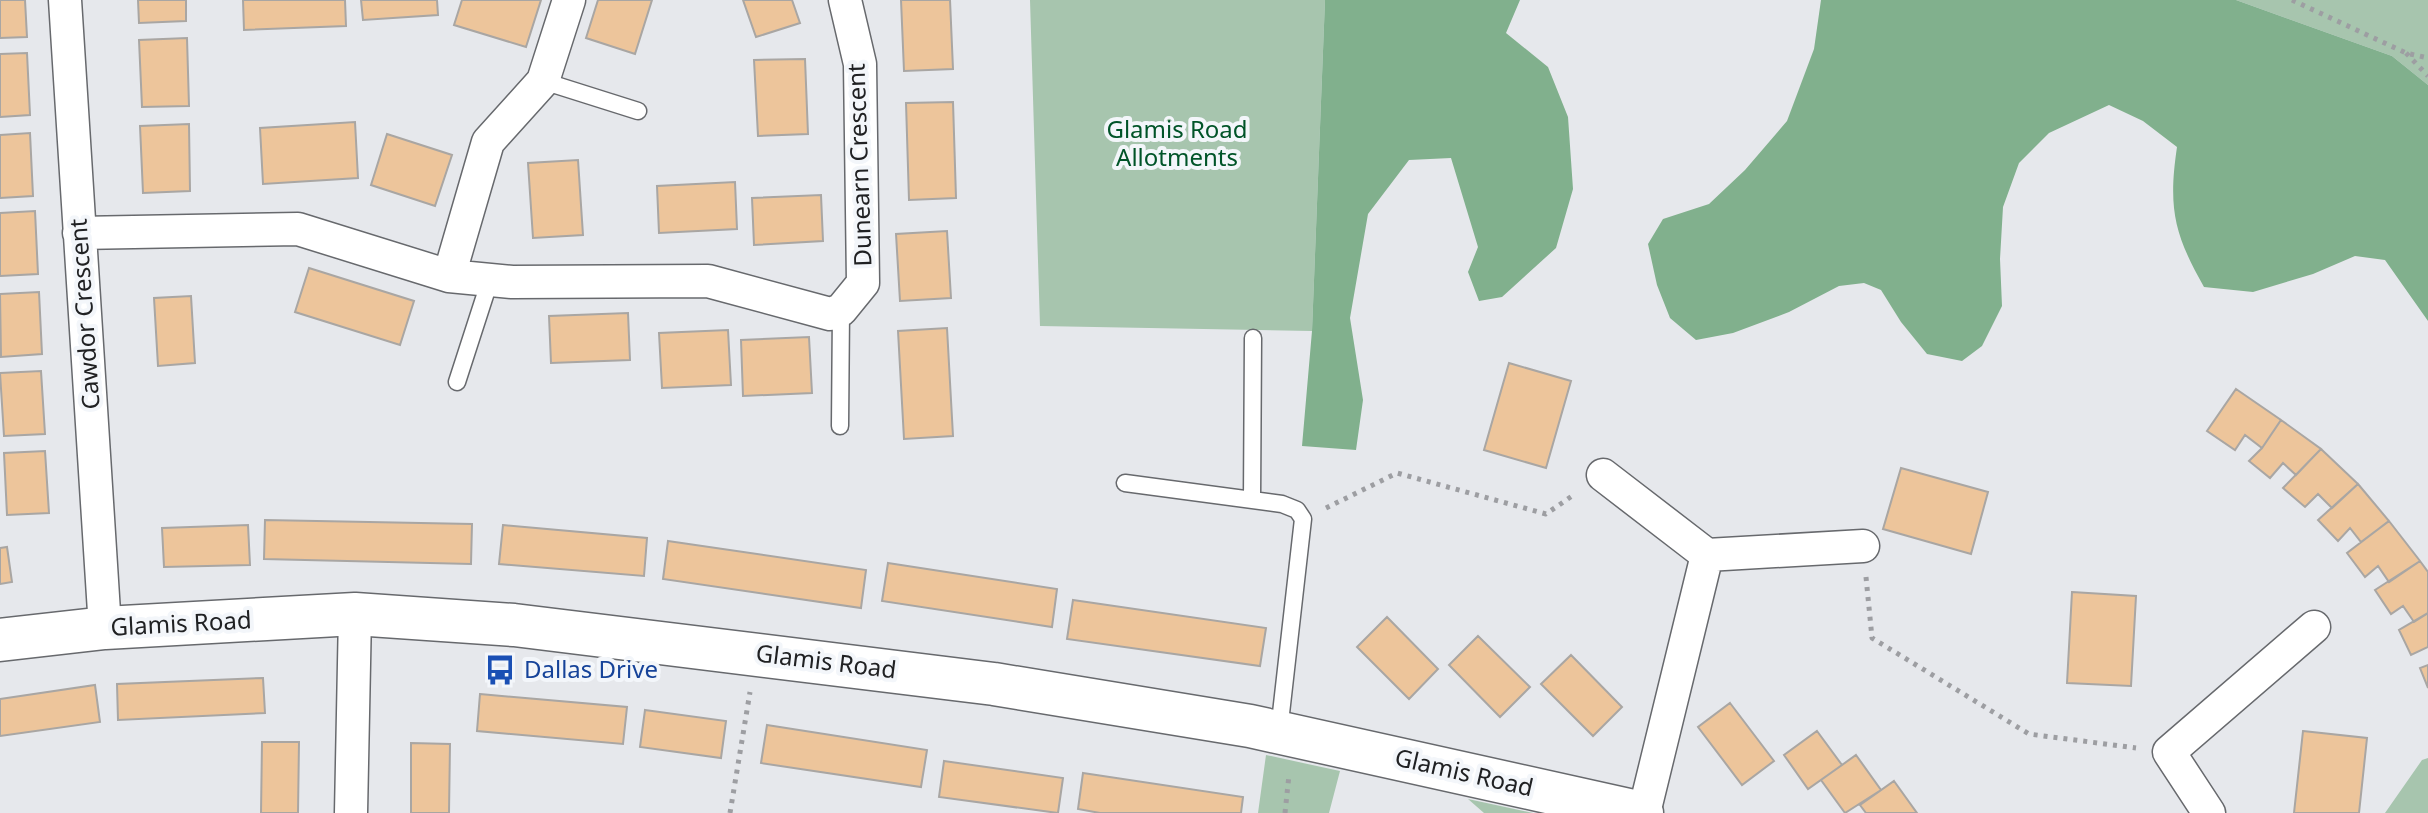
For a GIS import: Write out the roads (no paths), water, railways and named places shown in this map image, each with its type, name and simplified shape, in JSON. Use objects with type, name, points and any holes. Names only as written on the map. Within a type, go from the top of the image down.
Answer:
[{"type":"street","name":"Cawdor Crescent","points":[[65,0],[105,628]]},
{"type":"street","points":[[449,276],[488,142],[543,81],[569,0]]},
{"type":"street","name":"Dunearn Crescent","points":[[841,310],[863,283],[860,64],[845,0]]},
{"type":"street","points":[[79,233],[298,229],[449,276],[490,280],[708,281],[830,314],[841,310]]},
{"type":"street","points":[[1603,475],[1707,555],[1863,546]]},
{"type":"street","points":[[1643,813],[1707,555]]},
{"type":"street","points":[[351,813],[355,614]]},
{"type":"street","name":"Glamis Road","points":[[0,640],[105,628],[355,614],[514,625],[994,684],[1279,731],[1643,813]]},
{"type":"street","points":[[2209,813],[2169,752],[2314,627]]},
{"type":"lane","points":[[543,81],[638,111]]},
{"type":"lane","points":[[457,382],[490,280]]},
{"type":"lane","points":[[840,426],[841,310]]},
{"type":"lane","points":[[1252,500],[1253,338]]},
{"type":"lane","points":[[1125,483],[1282,504],[1297,510],[1303,519],[1279,731]]},
{"type":"place","name":"Dallas Drive","points":[[500,670]]},
{"type":"park label","name":"Glamis Road Allotments","points":[[1177,144]]}]
